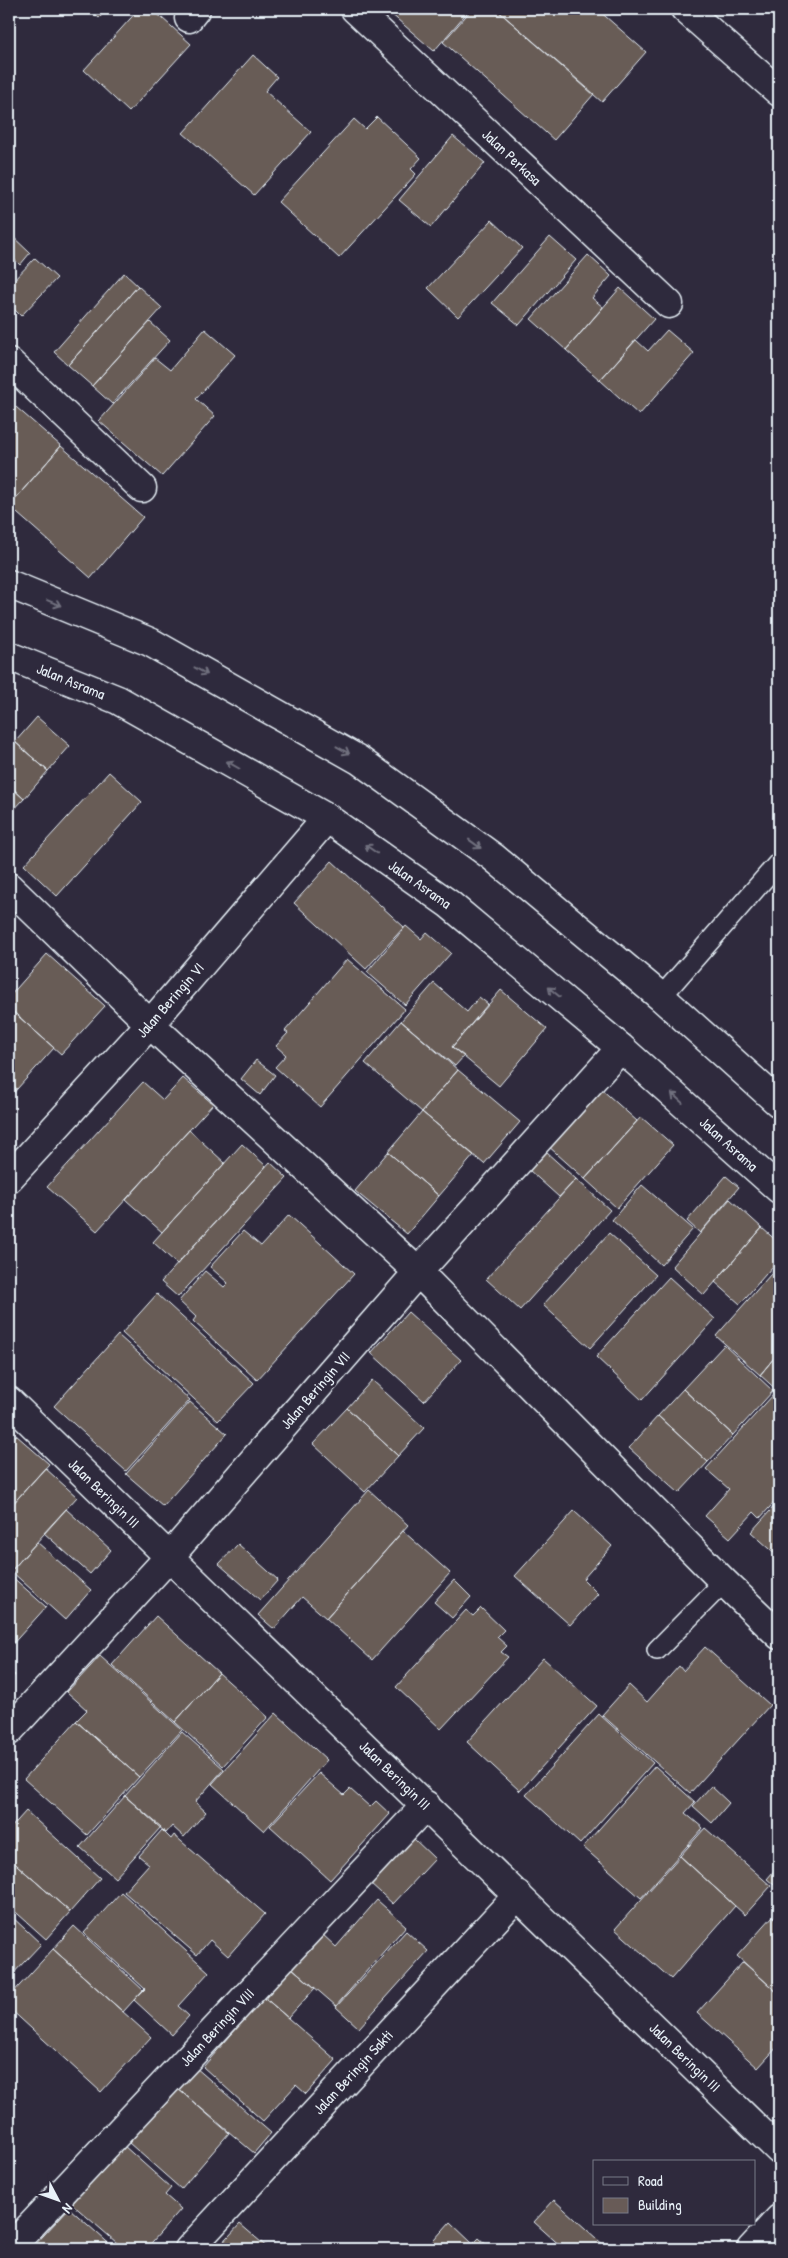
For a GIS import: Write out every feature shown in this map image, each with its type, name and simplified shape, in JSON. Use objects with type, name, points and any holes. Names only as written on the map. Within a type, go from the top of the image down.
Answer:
[{"type":"main road","name":"Jalan Perkasa","points":[[355,9],[669,304]]},
{"type":"main road","points":[[685,9],[779,92]]},
{"type":"main road","points":[[9,362],[142,488]]},
{"type":"main road","points":[[9,584],[150,642],[359,760],[493,857],[661,996],[779,1104]]},
{"type":"main road","name":"Jalan Asrama","points":[[9,656],[118,700],[327,818],[449,904],[621,1048],[779,1189]]},
{"type":"main road","name":"Jalan Beringin VI","points":[[9,1178],[150,1024],[327,818]]},
{"type":"main road","points":[[9,887],[150,1024],[418,1272],[779,1636]]},
{"type":"main road","name":"Jalan Beringin VII","points":[[9,1731],[170,1556],[418,1272],[621,1048]]},
{"type":"main road","name":"Jalan Beringin III","points":[[9,1401],[518,1894],[779,2150]]},
{"type":"main road","name":"Jalan Beringin VIII","points":[[9,2249],[426,1805]]},
{"type":"main road","name":"Jalan Beringin Sakti","points":[[189,2249],[518,1894]]},
{"type":"main road","points":[[752,2249],[779,2219]]},
{"type":"lane","points":[[661,996],[774,869]]},
{"type":"lane","points":[[657,1650],[724,1582]]},
{"type":"building","points":[[89,9],[108,9],[99,18]]},
{"type":"building","points":[[139,9],[152,9],[191,44],[129,112],[84,70]]},
{"type":"building","points":[[393,9],[470,9],[434,51],[390,13]]},
{"type":"building","points":[[472,9],[496,9],[594,94],[554,140],[443,42]]},
{"type":"building","points":[[496,9],[597,9],[646,52],[602,102]]},
{"type":"building","points":[[253,55],[277,77],[265,91],[311,132],[254,195],[183,133]]},
{"type":"building","points":[[377,117],[421,158],[411,169],[416,174],[339,258],[278,202],[354,119],[365,129]]},
{"type":"building","points":[[453,136],[485,163],[431,227],[399,200]]},
{"type":"building","points":[[492,220],[522,248],[458,317],[428,288]]},
{"type":"building","points":[[9,233],[30,253],[20,265],[9,254]]},
{"type":"building","points":[[550,237],[576,260],[519,325],[492,303]]},
{"type":"building","points":[[588,255],[611,276],[592,298],[603,307],[566,350],[531,319]]},
{"type":"building","points":[[35,258],[57,278],[21,316],[9,304],[9,285]]},
{"type":"building","points":[[124,273],[138,286],[68,365],[54,352]]},
{"type":"building","points":[[138,286],[162,308],[92,386],[68,365]]},
{"type":"building","points":[[620,288],[654,319],[600,380],[566,350]]},
{"type":"building","points":[[150,322],[170,340],[112,404],[92,386]]},
{"type":"building","points":[[205,329],[235,355],[196,399],[215,416],[162,476],[99,421],[155,358],[170,370]]},
{"type":"building","points":[[667,330],[694,353],[639,415],[600,380],[636,340],[648,351]]},
{"type":"building","points":[[9,401],[61,446],[9,506]]},
{"type":"building","points":[[61,446],[143,517],[91,578],[9,506]]},
{"type":"building","points":[[37,717],[70,746],[48,771],[15,742]]},
{"type":"building","points":[[9,736],[14,741],[9,746]]},
{"type":"building","points":[[15,742],[48,771],[24,799],[9,785],[9,748]]},
{"type":"building","points":[[109,772],[142,802],[57,896],[24,865]]},
{"type":"building","points":[[9,785],[24,799],[9,815]]},
{"type":"building","points":[[332,861],[404,927],[366,969],[294,903]]},
{"type":"building","points":[[406,926],[421,939],[427,932],[451,953],[405,1005],[367,972]]},
{"type":"building","points":[[47,954],[105,1006],[61,1054],[9,1008],[9,997]]},
{"type":"building","points":[[347,959],[405,1009],[320,1107],[275,1067],[286,1055],[276,1046],[288,1033],[285,1031]]},
{"type":"building","points":[[434,983],[467,1012],[479,997],[488,1004],[452,1047],[464,1056],[455,1066],[401,1021]]},
{"type":"building","points":[[501,990],[547,1029],[499,1086],[452,1047]]},
{"type":"building","points":[[9,1008],[54,1048],[17,1089],[9,1081]]},
{"type":"building","points":[[401,1021],[458,1070],[422,1112],[365,1063]]},
{"type":"building","points":[[256,1060],[275,1075],[260,1095],[241,1079]]},
{"type":"building","points":[[458,1070],[520,1122],[484,1164],[422,1112]]},
{"type":"building","points":[[183,1078],[213,1104],[97,1231],[47,1187],[143,1082],[163,1100]]},
{"type":"building","points":[[9,1081],[17,1089],[9,1098]]},
{"type":"building","points":[[599,1087],[637,1121],[585,1179],[547,1145]]},
{"type":"building","points":[[422,1112],[474,1155],[439,1196],[388,1152]]},
{"type":"building","points":[[641,1117],[673,1145],[617,1208],[585,1179]]},
{"type":"building","points":[[189,1130],[225,1163],[162,1232],[126,1200]]},
{"type":"building","points":[[242,1144],[266,1166],[177,1264],[153,1242]]},
{"type":"building","points":[[388,1152],[439,1196],[407,1234],[355,1191]]},
{"type":"building","points":[[546,1152],[576,1179],[559,1197],[529,1170]]},
{"type":"building","points":[[270,1162],[287,1178],[178,1297],[161,1282]]},
{"type":"building","points":[[726,1176],[739,1187],[700,1233],[687,1221]]},
{"type":"building","points":[[576,1179],[610,1210],[520,1310],[486,1279]]},
{"type":"building","points":[[642,1185],[693,1229],[661,1265],[612,1220]]},
{"type":"building","points":[[730,1199],[762,1228],[704,1295],[672,1266]]},
{"type":"building","points":[[289,1215],[354,1274],[257,1380],[193,1321],[196,1317],[179,1301],[205,1271],[224,1287],[228,1283],[210,1267],[243,1231],[261,1246]]},
{"type":"building","points":[[762,1228],[779,1243],[779,1259],[740,1304],[715,1282]]},
{"type":"building","points":[[609,1233],[656,1275],[590,1348],[543,1305]]},
{"type":"building","points":[[779,1265],[779,1352],[760,1375],[716,1336]]},
{"type":"building","points":[[669,1277],[715,1319],[642,1400],[596,1357]]},
{"type":"building","points":[[157,1294],[254,1383],[218,1421],[122,1333]]},
{"type":"building","points":[[408,1312],[461,1360],[424,1401],[371,1353]]},
{"type":"building","points":[[118,1335],[190,1400],[126,1471],[54,1406]]},
{"type":"building","points":[[724,1345],[773,1391],[733,1435],[683,1389]]},
{"type":"building","points":[[779,1352],[779,1392],[760,1375]]},
{"type":"building","points":[[372,1380],[424,1428],[398,1456],[347,1408]]},
{"type":"building","points":[[683,1389],[733,1435],[708,1462],[658,1416]]},
{"type":"building","points":[[774,1394],[779,1398],[779,1497],[760,1518],[754,1512],[730,1538],[705,1516],[729,1489],[706,1469]]},
{"type":"building","points":[[190,1402],[227,1434],[163,1506],[126,1474]]},
{"type":"building","points":[[347,1408],[398,1456],[365,1492],[313,1444]]},
{"type":"building","points":[[658,1416],[708,1462],[679,1493],[629,1448]]},
{"type":"building","points":[[16,1435],[49,1464],[9,1508],[9,1443]]},
{"type":"building","points":[[45,1468],[77,1497],[11,1571],[9,1569],[9,1508]]},
{"type":"building","points":[[369,1490],[408,1525],[326,1618],[302,1597],[274,1629],[258,1615]]},
{"type":"building","points":[[779,1501],[779,1557],[751,1532]]},
{"type":"building","points":[[66,1509],[111,1550],[90,1574],[44,1533]]},
{"type":"building","points":[[574,1511],[612,1546],[583,1579],[598,1594],[570,1625],[515,1576]]},
{"type":"building","points":[[403,1531],[450,1573],[372,1660],[326,1618]]},
{"type":"building","points":[[37,1542],[91,1590],[65,1620],[11,1571]]},
{"type":"building","points":[[238,1544],[278,1580],[260,1600],[219,1564]]},
{"type":"building","points":[[9,1574],[46,1607],[9,1648]]},
{"type":"building","points":[[454,1580],[471,1597],[452,1618],[434,1602]]},
{"type":"building","points":[[481,1608],[504,1630],[497,1637],[507,1646],[501,1652],[508,1657],[441,1729],[396,1687],[466,1610],[473,1616]]},
{"type":"building","points":[[156,1616],[219,1673],[175,1722],[112,1665]]},
{"type":"building","points":[[705,1647],[770,1705],[690,1793],[602,1715],[629,1685],[647,1702],[679,1666],[683,1671]]},
{"type":"building","points":[[100,1656],[182,1730],[139,1777],[76,1721],[87,1710],[67,1692]]},
{"type":"building","points":[[543,1658],[597,1706],[520,1791],[467,1742]]},
{"type":"building","points":[[9,1669],[15,1675],[9,1682]]},
{"type":"building","points":[[219,1673],[268,1717],[223,1766],[175,1722]]},
{"type":"building","points":[[276,1713],[327,1760],[264,1831],[212,1784]]},
{"type":"building","points":[[599,1714],[653,1763],[580,1844],[526,1795]]},
{"type":"building","points":[[76,1721],[139,1777],[87,1835],[24,1779]]},
{"type":"building","points":[[182,1732],[224,1769],[195,1802],[206,1812],[184,1837],[172,1826],[166,1833],[125,1796]]},
{"type":"building","points":[[655,1766],[695,1802],[685,1813],[703,1828],[641,1898],[583,1847]]},
{"type":"building","points":[[319,1773],[344,1795],[350,1789],[370,1807],[376,1801],[390,1814],[330,1880],[270,1826]]},
{"type":"building","points":[[711,1786],[729,1803],[712,1823],[693,1806]]},
{"type":"building","points":[[125,1796],[161,1827],[115,1878],[80,1847]]},
{"type":"building","points":[[26,1811],[100,1878],[70,1912],[9,1858],[9,1830]]},
{"type":"building","points":[[705,1828],[771,1886],[745,1915],[680,1856]]},
{"type":"building","points":[[162,1830],[171,1839],[174,1835],[265,1914],[228,1956],[210,1940],[197,1955],[124,1892],[149,1864],[139,1856]]},
{"type":"building","points":[[412,1837],[435,1859],[393,1904],[370,1883]]},
{"type":"building","points":[[680,1856],[735,1906],[671,1979],[615,1929]]},
{"type":"building","points":[[9,1858],[70,1912],[46,1939],[9,1906]]},
{"type":"building","points":[[779,1865],[779,1889],[767,1879]]},
{"type":"building","points":[[121,1892],[209,1972],[178,2006],[189,2016],[172,2035],[134,2000],[145,1989],[84,1933]]},
{"type":"building","points":[[377,1900],[406,1926],[336,2006],[291,1967],[321,1933],[336,1947]]},
{"type":"building","points":[[9,1914],[41,1944],[9,1978]]},
{"type":"building","points":[[773,1916],[779,1922],[779,1994],[737,1956]]},
{"type":"building","points":[[74,1926],[143,1990],[123,2012],[53,1949]]},
{"type":"building","points":[[406,1931],[428,1951],[359,2028],[336,2007]]},
{"type":"building","points":[[53,1949],[151,2037],[101,2092],[9,2008],[9,1997]]},
{"type":"building","points":[[743,1962],[779,1994],[779,2045],[758,2068],[697,2013]]},
{"type":"building","points":[[291,1967],[315,1988],[288,2018],[264,1997]]},
{"type":"building","points":[[264,1997],[336,2060],[306,2094],[296,2085],[263,2121],[203,2067]]},
{"type":"building","points":[[195,2067],[271,2133],[254,2153],[177,2088]]},
{"type":"building","points":[[177,2088],[229,2133],[181,2189],[129,2143]]},
{"type":"building","points":[[123,2145],[171,2188],[165,2195],[181,2209],[146,2249],[124,2249],[72,2204]]},
{"type":"building","points":[[554,2200],[608,2249],[564,2249],[534,2222]]},
{"type":"building","points":[[69,2208],[115,2249],[31,2249]]},
{"type":"building","points":[[450,2222],[473,2244],[468,2249],[426,2249]]},
{"type":"building","points":[[240,2224],[269,2249],[217,2249]]},
{"type":"building","points":[[479,2238],[491,2249],[468,2249]]}]
